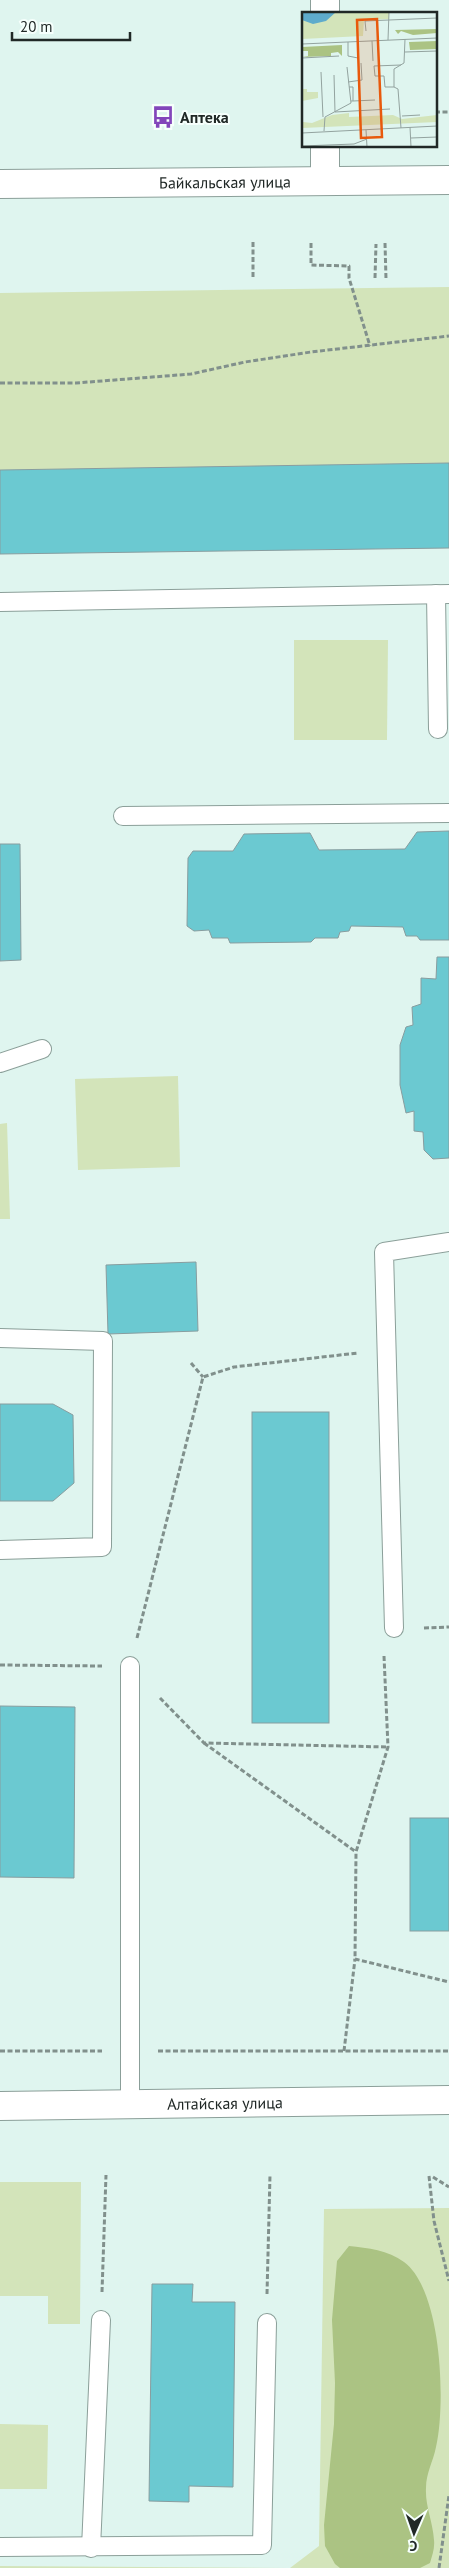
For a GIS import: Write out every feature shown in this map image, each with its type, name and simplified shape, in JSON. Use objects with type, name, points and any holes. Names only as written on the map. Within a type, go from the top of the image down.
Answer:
[{"type":"street","points":[[325,148],[325,181]]},
{"type":"street","name":"Байкальская улица","points":[[0,184],[449,180]]},
{"type":"street","name":"Алтайская улица","points":[[0,2106],[449,2100]]},
{"type":"lane","points":[[0,602],[443,594],[438,728]]},
{"type":"lane","points":[[123,816],[449,813]]},
{"type":"lane","points":[[0,1063],[42,1050]]},
{"type":"lane","points":[[394,1628],[384,1252],[449,1242]]},
{"type":"lane","points":[[0,1338],[103,1341],[102,1547],[0,1550]]},
{"type":"lane","points":[[130,1666],[130,2104]]},
{"type":"lane","points":[[91,2548],[101,2320]]},
{"type":"lane","points":[[0,2547],[91,2548],[262,2545],[268,2323]]},
{"type":"path","points":[[436,112],[449,112]]},
{"type":"path","points":[[253,242],[253,277]]},
{"type":"path","points":[[311,243],[311,265],[349,266],[349,278],[370,346]]},
{"type":"path","points":[[385,243],[386,279]]},
{"type":"path","points":[[375,278],[376,244]]},
{"type":"path","points":[[0,384],[76,383],[191,374],[245,362],[449,336]]},
{"type":"path","points":[[203,1377],[234,1367],[362,1353]]},
{"type":"path","points":[[190,1363],[203,1377]]},
{"type":"path","points":[[130,1666],[203,1377]]},
{"type":"path","points":[[344,2051],[354,1959],[356,1852],[388,1747],[384,1648]]},
{"type":"path","points":[[0,1664],[130,1666],[204,1743],[356,1852]]},
{"type":"path","points":[[204,1743],[388,1747]]},
{"type":"path","points":[[354,1959],[449,1982]]},
{"type":"path","points":[[0,2051],[449,2051]]},
{"type":"path","points":[[101,2320],[106,2175]]},
{"type":"path","points":[[268,2323],[270,2175]]},
{"type":"path","points":[[449,2186],[431,2177],[434,2221],[449,2281]]},
{"type":"path","points":[[439,2568],[449,2495]]},
{"type":"green space","points":[[449,287],[449,463],[0,470],[0,293]]},
{"type":"green space","points":[[294,640],[388,640],[387,740],[294,740]]},
{"type":"green space","points":[[178,1076],[180,1167],[78,1170],[75,1079]]},
{"type":"green space","points":[[7,1123],[10,1219],[0,1219],[0,1124]]},
{"type":"green space","points":[[0,2182],[81,2182],[80,2324],[48,2324],[48,2296],[0,2296]]},
{"type":"green space","points":[[449,2208],[449,2568],[290,2568],[319,2546],[324,2209]]},
{"type":"green space","points":[[349,2246],[385,2252],[404,2262],[417,2276],[426,2297],[433,2322],[438,2349],[441,2404],[436,2447],[427,2477],[426,2495],[434,2546],[430,2563],[420,2568],[340,2568],[335,2564],[325,2546],[324,2525],[334,2424],[335,2383],[332,2320],[337,2261]]},
{"type":"green space","points":[[0,2424],[48,2425],[47,2489],[0,2489]]},
{"type":"green space","points":[[0,2566],[290,2568],[0,2568]]},
{"type":"building","points":[[449,463],[449,548],[0,554],[0,470]]},
{"type":"building","points":[[449,831],[449,940],[420,940],[417,936],[406,936],[403,927],[351,926],[349,931],[340,932],[338,938],[315,938],[311,942],[230,943],[228,938],[212,938],[209,930],[194,931],[187,926],[188,858],[193,851],[233,851],[244,834],[310,833],[319,850],[405,849],[417,832]]},
{"type":"building","points":[[0,844],[20,844],[21,960],[0,961]]},
{"type":"building","points":[[437,957],[449,957],[449,1158],[433,1159],[424,1150],[423,1132],[414,1131],[414,1111],[406,1113],[400,1085],[400,1045],[406,1027],[413,1025],[412,1007],[421,1004],[421,978],[436,979]]},
{"type":"building","points":[[196,1262],[198,1331],[108,1334],[106,1265]]},
{"type":"building","points":[[0,1404],[53,1404],[73,1415],[74,1483],[53,1501],[0,1501]]},
{"type":"building","points":[[252,1412],[329,1412],[329,1723],[252,1723]]},
{"type":"building","points":[[0,1706],[75,1707],[74,1878],[0,1877]]},
{"type":"building","points":[[410,1818],[449,1818],[449,1931],[410,1931]]},
{"type":"building","points":[[152,2284],[193,2284],[192,2302],[235,2302],[233,2487],[189,2486],[189,2502],[149,2501]]},
{"type":"place","name":"Аптека","points":[[163,117]]}]
